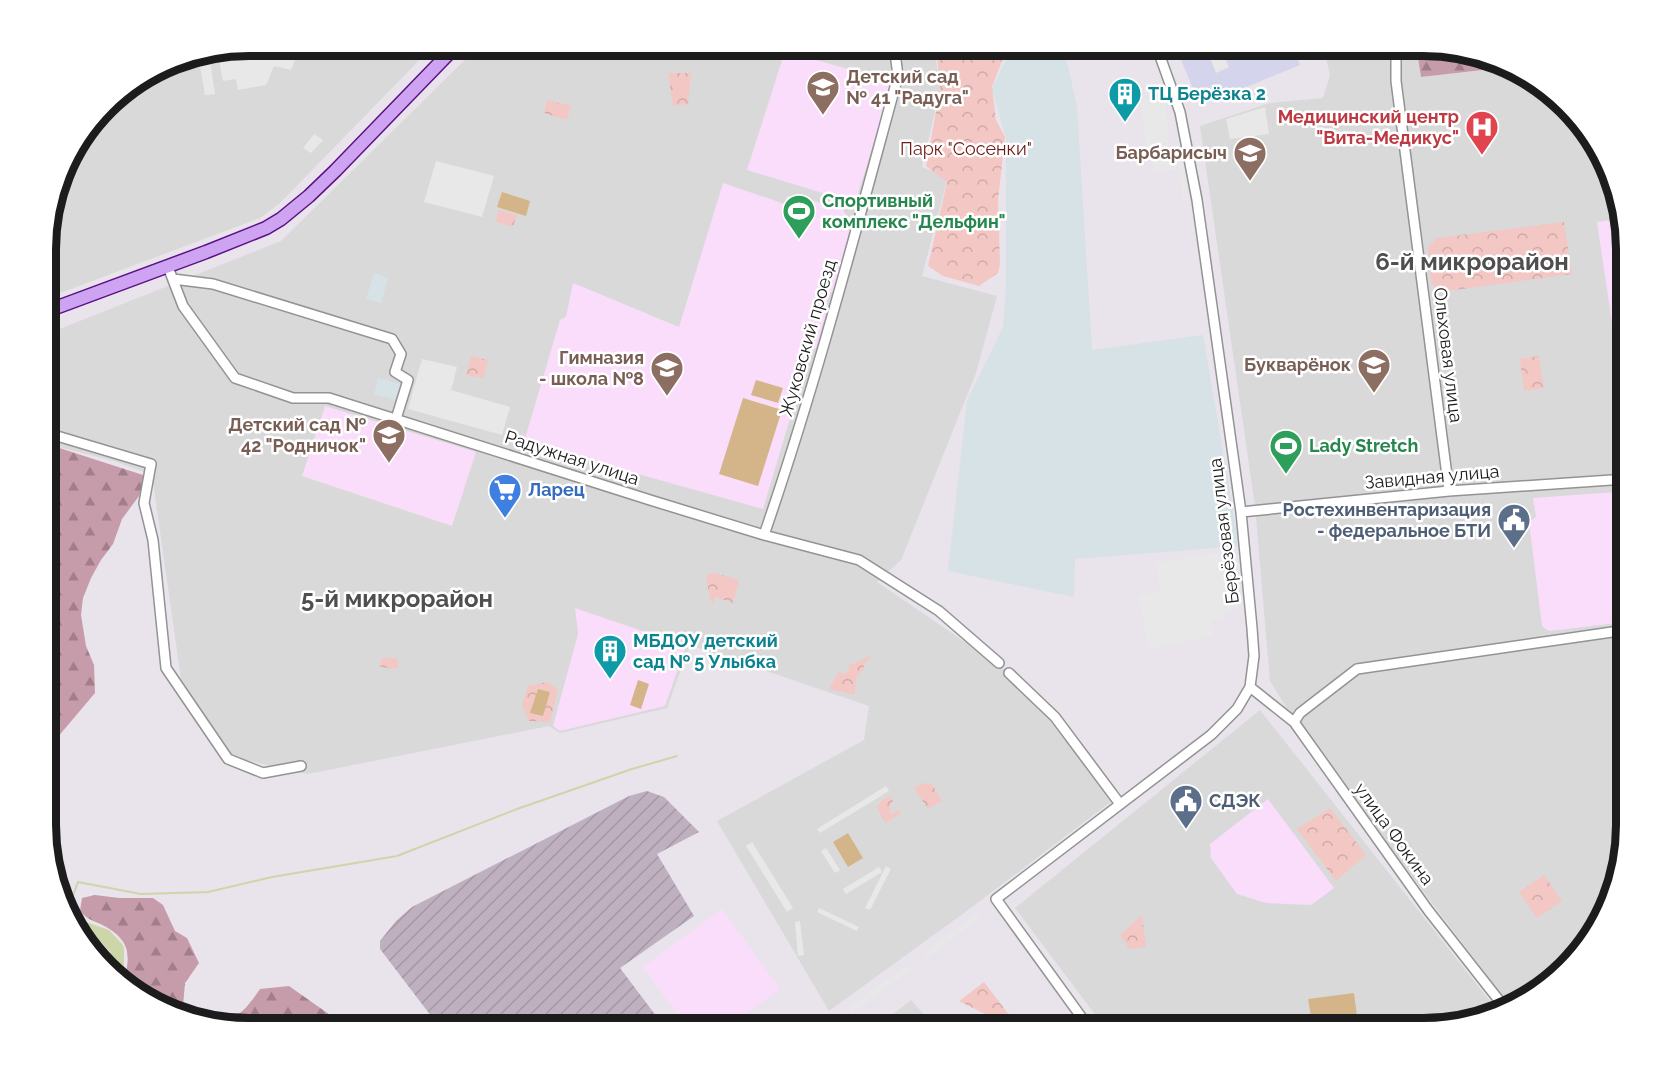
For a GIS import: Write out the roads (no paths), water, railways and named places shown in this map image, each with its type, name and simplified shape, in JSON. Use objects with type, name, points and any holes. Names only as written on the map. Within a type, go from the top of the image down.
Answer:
[{"type":"main road","points":[[56,308],[168,267],[266,228],[281,219],[335,171],[446,56]]},
{"type":"street","name":"Жуковский проезд","points":[[764,535],[788,467],[898,76],[895,56]]},
{"type":"street","name":"Берёзовая улица","points":[[1082,1018],[996,899],[1211,735],[1237,709],[1250,687],[1254,656],[1241,512],[1197,200],[1183,123],[1160,56]]},
{"type":"street","name":"Ольховая улица","points":[[1396,56],[1396,81],[1449,491]]},
{"type":"street","name":"Радужная улица","points":[[168,267],[183,306],[236,378],[293,398],[329,398],[764,535],[859,560],[939,611],[999,663]]},
{"type":"street","points":[[173,279],[213,284],[392,339],[401,354],[395,372],[408,380],[396,419]]},
{"type":"street","points":[[56,436],[151,464],[144,503],[153,540],[166,668],[228,759],[262,772],[301,766]]},
{"type":"street","name":"Завидная улица","points":[[1241,512],[1449,491],[1615,480]]},
{"type":"street","points":[[1294,723],[1300,713],[1357,669],[1615,632]]},
{"type":"street","points":[[1009,673],[1055,717],[1120,804]]},
{"type":"street","name":"улица Фокина","points":[[1250,687],[1294,723],[1428,910],[1500,1002]]},
{"type":"waterway","points":[[71,902],[78,882],[141,894],[208,892],[272,877],[397,856],[517,809],[632,769],[677,756]]},
{"type":"waterway","points":[[86,929],[105,936],[117,949],[116,966]]},
{"type":"place","name":"Детский сад № 41 \"Радуга\"","points":[[823,116]]},
{"type":"place","name":"ТЦ Берёзка 2","points":[[1125,123]]},
{"type":"place","name":"Медицинский центр \"Вита-Медикус\"","points":[[1482,156]]},
{"type":"place","name":"Барбарисыч","points":[[1250,182]]},
{"type":"place","name":"Спортивный комплекс \"Дельфин\"","points":[[799,240]]},
{"type":"place","name":"Букварёнок","points":[[1374,394]]},
{"type":"place","name":"Гимназия - школа №8","points":[[667,397]]},
{"type":"place","name":"Детский сад № 42 \"Родничок\"","points":[[389,464]]},
{"type":"place","name":"Lady Stretch","points":[[1286,475]]},
{"type":"place","name":"Ларец","points":[[505,519]]},
{"type":"place","name":"Ростехинвентаризация - федеральное БТИ","points":[[1514,549]]},
{"type":"place","name":"МБДОУ детский сад № 5 Улыбка","points":[[610,680]]},
{"type":"place","name":"СДЭК","points":[[1186,830]]},
{"type":"district","name":"6-й микрорайон","points":[[1472,262]]},
{"type":"district","name":"5-й микрорайон","points":[[397,599]]},
{"type":"park label","name":"Парк \"Сосенки\"","points":[[966,149]]}]
